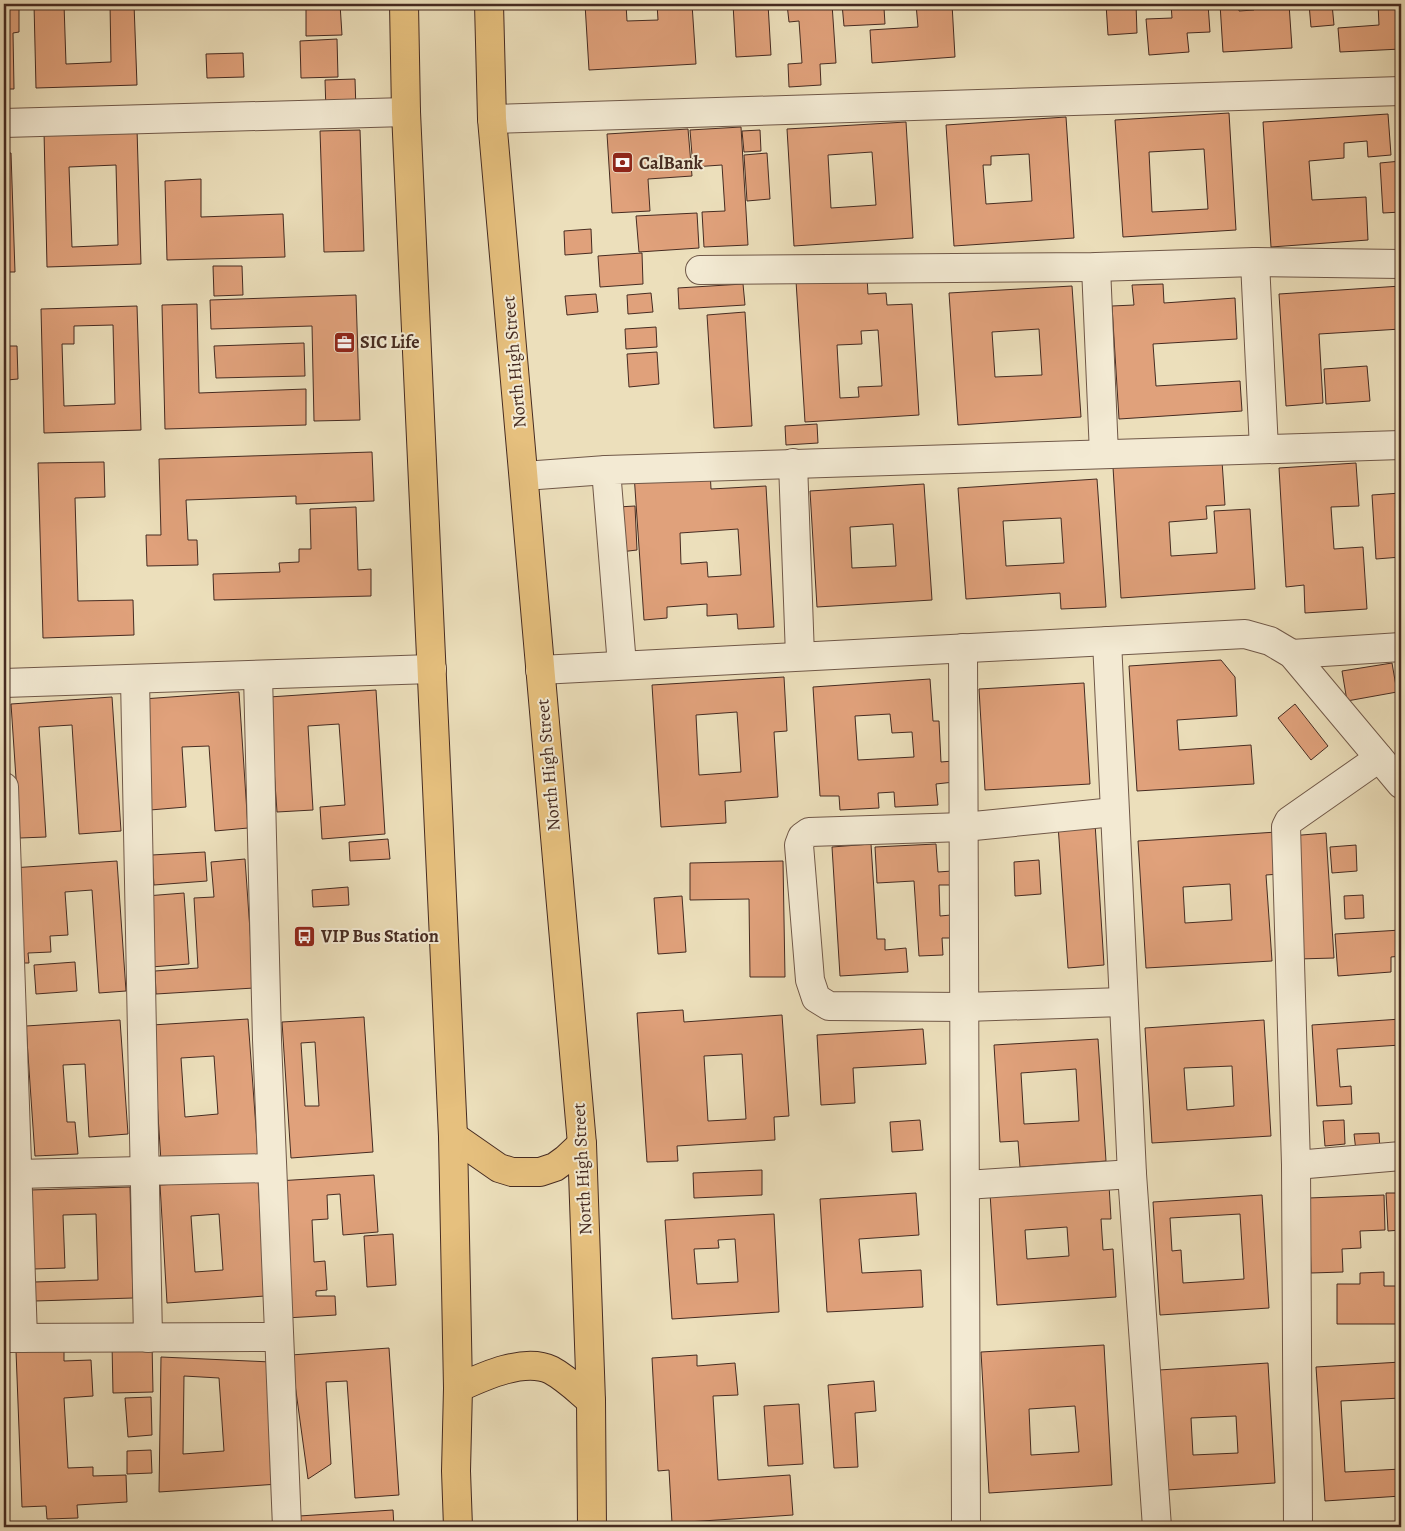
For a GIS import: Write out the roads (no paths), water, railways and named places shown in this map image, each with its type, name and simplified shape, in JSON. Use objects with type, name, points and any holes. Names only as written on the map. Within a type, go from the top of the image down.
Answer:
[{"type":"highway","points":[[404,4],[406,112],[453,1136],[458,1388],[456,1471],[458,1527]]},
{"type":"highway","name":"North High Street","points":[[489,4],[492,119],[582,1144],[591,1401],[592,1527]]},
{"type":"highway","points":[[453,1136],[500,1168],[512,1172],[540,1172],[555,1167],[582,1144]]},
{"type":"highway","points":[[458,1388],[493,1372],[526,1366],[549,1369],[565,1379],[591,1401]]},
{"type":"street","points":[[492,119],[1401,91]]},
{"type":"street","points":[[4,123],[406,112]]},
{"type":"street","points":[[700,270],[1096,267],[1255,262],[1401,264]]},
{"type":"street","points":[[1255,262],[1264,449]]},
{"type":"street","points":[[1096,267],[1104,454]]},
{"type":"street","points":[[524,476],[606,470],[793,463],[1401,445]]},
{"type":"street","points":[[793,463],[800,656]]},
{"type":"street","points":[[606,470],[622,665]]},
{"type":"street","points":[[540,670],[1245,634],[1270,641],[1292,654],[1401,784]]},
{"type":"street","points":[[1107,641],[1132,1174],[1157,1527]]},
{"type":"street","points":[[1292,654],[1401,647]]},
{"type":"street","points":[[963,648],[966,1527]]},
{"type":"street","points":[[4,683],[432,669]]},
{"type":"street","points":[[258,675],[266,1040],[287,1527]]},
{"type":"street","points":[[135,679],[148,1338]]},
{"type":"street","points":[[1298,1527],[1296,1165],[1286,827],[1289,821],[1379,758]]},
{"type":"street","points":[[4,787],[17,1174],[14,1338],[279,1337]]},
{"type":"street","points":[[1114,812],[964,827],[810,832],[802,837],[799,845],[810,980],[816,998],[829,1006],[965,1007],[1123,1002]]},
{"type":"street","points":[[1296,1165],[1401,1156]]},
{"type":"street","points":[[17,1174],[271,1168]]},
{"type":"street","points":[[966,1185],[1132,1174]]},
{"type":"place","name":"CalBank","points":[[623,163]]},
{"type":"place","name":"SIC Life","points":[[344,342]]},
{"type":"place","name":"VIP Bus Station","points":[[305,936]]}]
